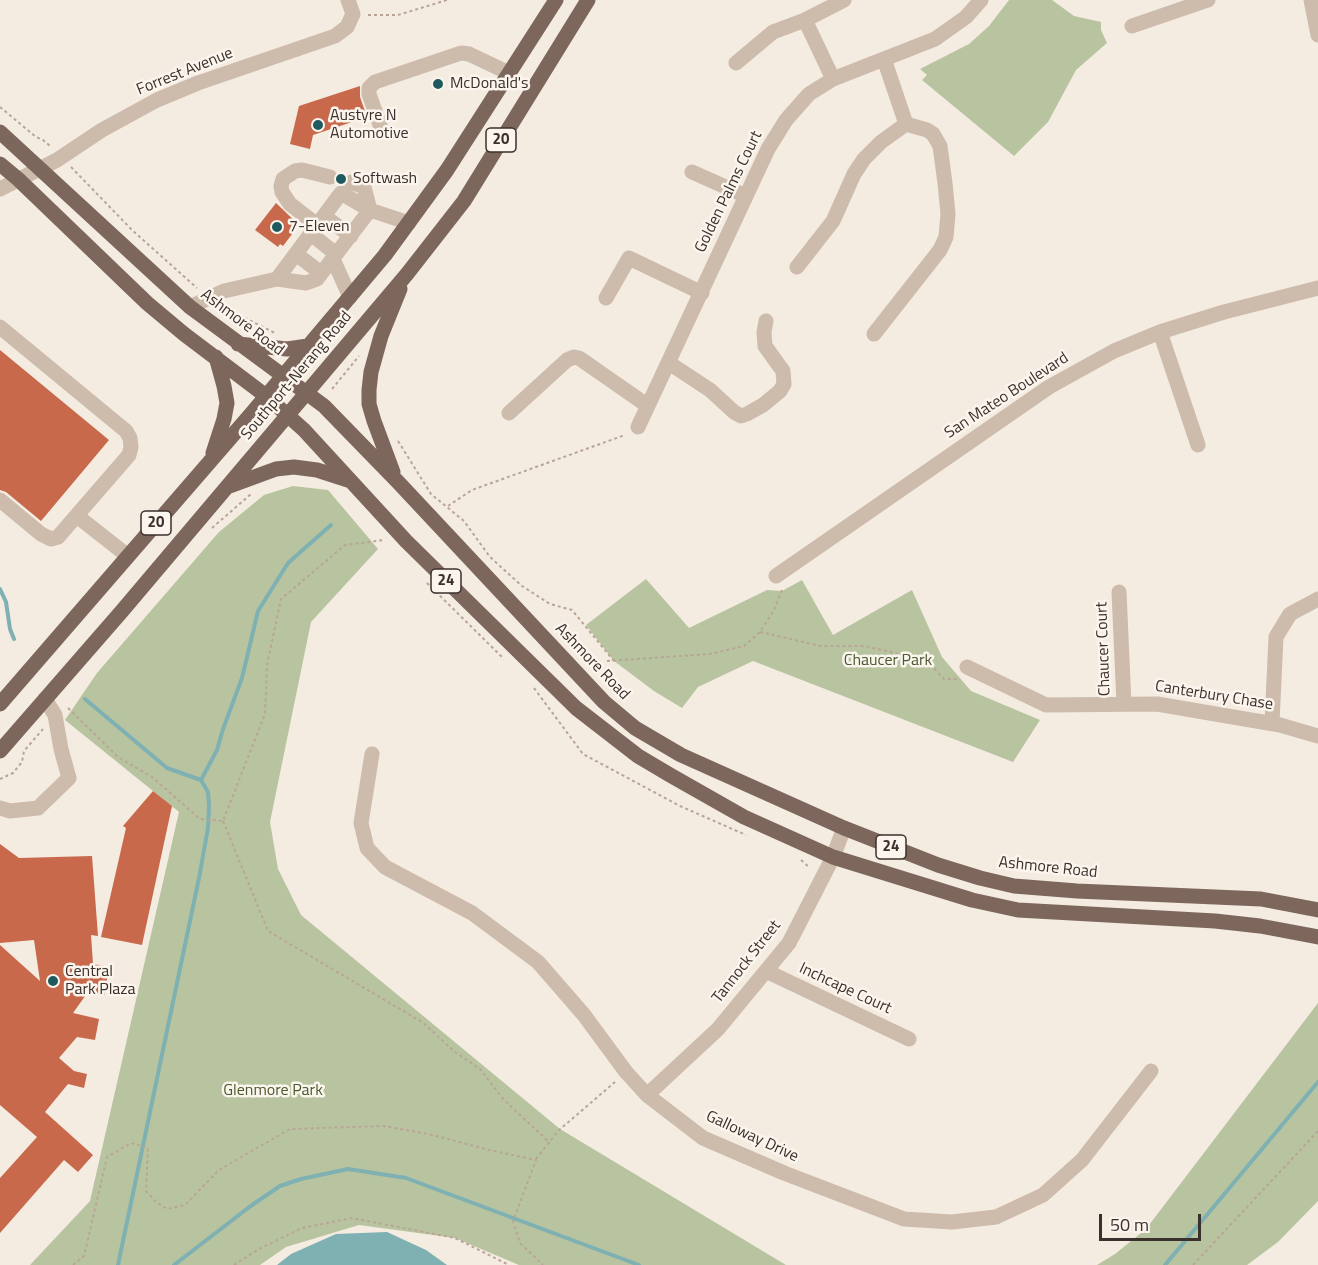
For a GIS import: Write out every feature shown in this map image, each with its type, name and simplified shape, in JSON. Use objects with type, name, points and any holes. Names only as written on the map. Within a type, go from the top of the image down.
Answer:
[{"type":"main road","name":"Southport-Nerang Road","points":[[0,704],[266,396],[409,223],[465,144],[556,0]]},
{"type":"main road","name":"Southport-Nerang Road","points":[[0,751],[308,393],[407,274],[464,201],[588,0]]},
{"type":"main road","name":"Ashmore Road","points":[[0,132],[190,308],[324,406],[604,702],[635,728],[681,755],[844,828],[980,879],[1014,886],[1077,891],[1261,899],[1318,910]]},
{"type":"main road","points":[[0,164],[120,278],[184,334],[266,396]]},
{"type":"main road","points":[[398,483],[376,429],[369,404],[369,390],[371,372],[381,336],[407,274]]},
{"type":"main road","points":[[238,344],[280,349],[308,346]]},
{"type":"main road","points":[[211,460],[227,403],[216,357]]},
{"type":"main road","name":"24","points":[[266,396],[288,415],[405,541],[576,708],[638,756],[744,817],[832,857],[944,892],[1018,910],[1215,921],[1260,926],[1318,938]]},
{"type":"main road","points":[[226,487],[276,469],[294,467],[316,470],[351,481]]},
{"type":"street","points":[[736,63],[773,32],[805,20],[844,0]]},
{"type":"street","name":"Golden Palms Court","points":[[638,428],[768,149],[786,120],[809,94],[832,79],[935,39],[966,17],[981,0]]},
{"type":"street","points":[[1132,26],[1208,0]]},
{"type":"street","points":[[1311,0],[1318,35]]},
{"type":"street","name":"Forrest Avenue","points":[[0,189],[164,97],[335,36],[347,27],[351,7]]},
{"type":"street","points":[[805,20],[832,79]]},
{"type":"street","points":[[380,125],[369,94],[369,88],[375,82],[461,53],[470,54],[509,73]]},
{"type":"street","points":[[884,59],[906,124]]},
{"type":"street","points":[[797,267],[832,221],[854,174],[864,159],[881,142],[906,124]]},
{"type":"street","points":[[874,334],[940,250],[948,225],[940,146],[933,134],[927,130],[906,124]]},
{"type":"street","points":[[330,177],[302,170],[296,171],[284,179],[281,186],[282,192],[290,204],[317,225],[351,236]]},
{"type":"street","points":[[692,172],[746,196]]},
{"type":"street","points":[[351,182],[364,187],[370,210]]},
{"type":"street","points":[[277,279],[341,193],[370,210],[409,223]]},
{"type":"street","points":[[190,308],[224,291],[277,279],[306,283],[317,279],[370,210]]},
{"type":"street","points":[[317,225],[334,256],[350,297]]},
{"type":"street","points":[[296,254],[321,273]]},
{"type":"street","points":[[606,298],[629,258],[702,293]]},
{"type":"street","name":"San Mateo Boulevard","points":[[776,576],[1049,387],[1114,351],[1160,332],[1224,312],[1318,288]]},
{"type":"street","points":[[669,363],[710,390],[734,412],[741,416],[747,414],[772,398],[784,384],[783,371],[765,346],[766,321]]},
{"type":"street","points":[[0,327],[126,431],[131,447],[129,455],[58,537],[47,538],[0,500]]},
{"type":"street","points":[[1160,332],[1198,445]]},
{"type":"street","points":[[509,413],[567,360],[574,357],[579,358],[648,406]]},
{"type":"street","points":[[77,516],[128,556]]},
{"type":"street","name":"Chaucer Court","points":[[1119,592],[1124,704]]},
{"type":"street","points":[[1272,723],[1276,637],[1290,614],[1318,600]]},
{"type":"street","name":"Canterbury Chase","points":[[967,667],[1046,705],[1157,704],[1272,723],[1318,736]]},
{"type":"street","points":[[3,813],[38,808],[69,778],[48,695]]},
{"type":"street","name":"Galloway Drive","points":[[372,754],[361,823],[367,849],[385,867],[472,913],[538,962],[584,1015],[626,1072],[647,1095],[703,1138],[784,1173],[904,1219],[952,1222],[996,1217],[1043,1195],[1082,1160],[1151,1071]]},
{"type":"street","name":"Tannock Street","points":[[647,1095],[718,1029],[789,943],[824,874],[844,828]]},
{"type":"street","name":"Inchcape Court","points":[[766,971],[909,1039]]},
{"type":"path","points":[[351,7],[398,15],[447,0]]},
{"type":"path","points":[[0,107],[62,156],[133,231],[184,278],[239,316],[282,336],[280,349]]},
{"type":"path","points":[[328,386],[333,391],[363,352]]},
{"type":"path","points":[[447,507],[471,490],[617,439],[638,428]]},
{"type":"path","points":[[397,440],[431,494],[464,521],[490,557],[522,586],[550,604],[572,610],[614,661]]},
{"type":"path","points":[[210,530],[252,494]]},
{"type":"path","points":[[393,539],[345,545],[281,599],[267,665],[265,714],[223,821],[268,932],[422,1022],[455,1052],[480,1069],[503,1099],[550,1143]]},
{"type":"path","points":[[607,661],[710,654],[744,646],[760,632],[774,610],[782,591],[776,576]]},
{"type":"path","points":[[425,579],[430,588],[511,665]]},
{"type":"path","points":[[760,632],[821,646],[864,646],[892,652],[932,666],[944,679],[961,679],[967,667]]},
{"type":"path","points":[[528,681],[583,754],[680,807],[739,833],[749,835]]},
{"type":"path","points":[[48,695],[118,757],[152,777],[200,819],[223,821]]},
{"type":"path","points":[[0,779],[14,773],[22,762],[24,751],[55,716]]},
{"type":"path","points":[[798,856],[807,866],[824,874]]},
{"type":"path","points":[[543,1265],[520,1243],[513,1221],[536,1160],[558,1131],[626,1072]]},
{"type":"path","points":[[73,1265],[84,1256],[107,1157],[131,1143],[148,1148],[146,1191],[167,1209],[185,1205],[219,1170],[290,1129],[384,1126],[433,1135],[536,1160]]},
{"type":"path","points":[[1193,1265],[1318,1131]]},
{"type":"path","points":[[234,1265],[259,1249],[302,1228],[352,1218],[455,1238],[509,1265]]},
{"type":"green space","points":[[1009,0],[1052,0],[1074,16],[1101,22],[1101,30],[1107,43],[1076,70],[1048,122],[1014,156],[922,80],[927,75],[920,69],[969,44],[989,26]]},
{"type":"green space","name":"Glenmore Park","points":[[293,486],[328,490],[378,549],[311,622],[270,822],[278,869],[301,915],[560,1129],[786,1265],[519,1265],[455,1238],[359,1225],[286,1247],[260,1265],[30,1265],[90,1201],[179,812],[65,720],[97,673],[219,532],[264,495]]},
{"type":"green space","name":"Chaucer Park","points":[[646,579],[689,628],[767,590],[782,591],[802,580],[833,635],[912,590],[942,657],[971,691],[1040,720],[1013,762],[753,661],[698,687],[682,708],[654,691],[614,661],[586,625]]},
{"type":"green space","points":[[1318,1003],[1318,1201],[1278,1242],[1247,1265],[1097,1265],[1146,1229]]},
{"type":"water","points":[[387,1232],[426,1250],[447,1265],[277,1265],[291,1254],[336,1234]]},
{"type":"building","name":"Austyre N Automotive","points":[[360,86],[360,97],[367,117],[313,135],[310,149],[290,144],[299,106]]},
{"type":"building","name":"7-Eleven","points":[[276,203],[299,225],[283,246],[280,244],[278,247],[255,230]]},
{"type":"building","points":[[0,350],[109,440],[41,521],[6,492],[0,490]]},
{"type":"building","points":[[153,791],[172,806],[142,945],[101,937],[126,828],[123,826]]},
{"type":"building","name":"Central Park Plaza","points":[[0,844],[19,858],[92,856],[98,936],[91,935],[93,964],[109,967],[104,996],[88,992],[73,1013],[99,1019],[95,1040],[77,1037],[59,1058],[74,1071],[87,1074],[84,1088],[68,1084],[45,1112],[93,1155],[78,1172],[64,1160],[0,1233],[0,1178],[37,1137],[0,1105],[0,945],[40,981],[34,940],[0,943]]},
{"type":"waterway","points":[[201,780],[217,750],[242,678],[258,611],[288,563],[331,525]]},
{"type":"waterway","points":[[0,589],[6,602],[14,639]]},
{"type":"waterway","points":[[85,699],[167,768],[201,780],[208,792],[209,806],[208,828],[199,878],[118,1265]]},
{"type":"waterway","points":[[1165,1265],[1318,1082]]},
{"type":"waterway","points":[[174,1265],[280,1186],[348,1169],[406,1178],[639,1265]]},
{"type":"place","name":"McDonald's","points":[[438,84]]},
{"type":"place","name":"Austyre N Automotive","points":[[318,125]]},
{"type":"place","name":"Softwash","points":[[341,179]]},
{"type":"place","name":"7-Eleven","points":[[277,227]]},
{"type":"place","name":"Central Park Plaza","points":[[53,981]]}]
